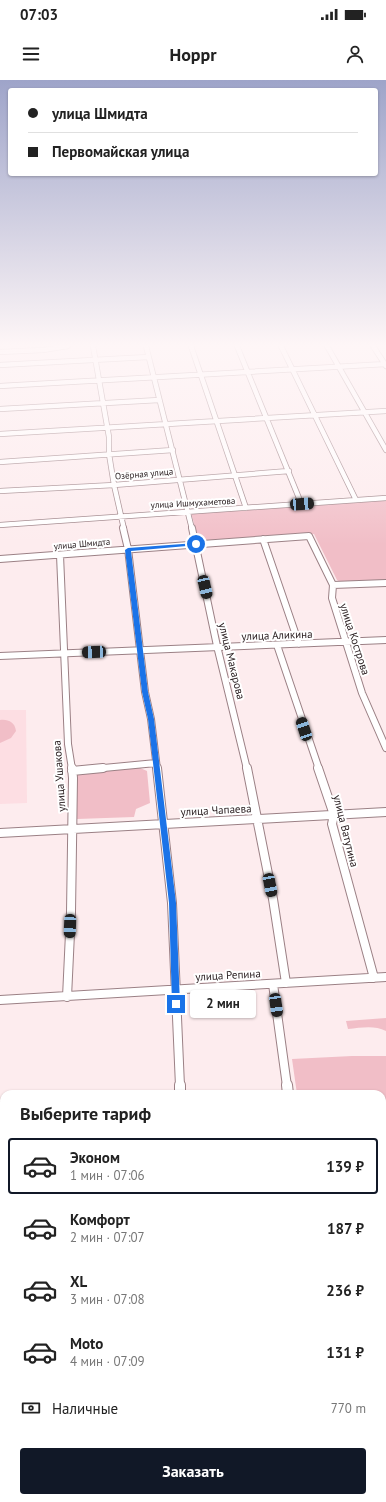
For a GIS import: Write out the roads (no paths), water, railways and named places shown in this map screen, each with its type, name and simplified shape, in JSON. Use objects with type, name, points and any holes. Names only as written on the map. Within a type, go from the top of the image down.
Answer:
[{"type":"street","points":[[103,412],[109,437],[109,454],[114,485],[128,550],[134,608],[156,763],[172,903],[180,1090]]},
{"type":"street","name":"улица Макарова","points":[[163,412],[196,544],[217,646],[230,693],[258,819],[273,899],[286,983]]},
{"type":"street","points":[[213,412],[246,508]]},
{"type":"street","points":[[265,412],[302,504]]},
{"type":"street","points":[[0,434],[359,412]]},
{"type":"street","points":[[365,412],[386,450]]},
{"type":"street","points":[[315,415],[356,500]]},
{"type":"street","points":[[0,462],[173,450]]},
{"type":"street","name":"Озёрная улица","points":[[0,491],[114,485],[289,471]]},
{"type":"street","name":"улица Ишмухаметова","points":[[0,525],[120,515],[386,498]]},
{"type":"street","name":"улица Шмидта","points":[[0,559],[309,536]]},
{"type":"street","name":"улица Кострова","points":[[309,536],[333,585],[332,598],[362,693],[386,748]]},
{"type":"street","points":[[264,539],[299,644]]},
{"type":"street","name":"улица Ушакова","points":[[60,555],[68,744],[72,771],[73,829],[71,841],[71,912],[67,997]]},
{"type":"street","points":[[333,585],[386,583]]},
{"type":"street","name":"улица Аликина","points":[[0,656],[386,640]]},
{"type":"street","name":"улица Ватутина","points":[[277,645],[334,815],[332,824],[374,978]]},
{"type":"street","points":[[72,771],[156,763]]},
{"type":"street","name":"улица Чапаева","points":[[0,834],[386,812]]},
{"type":"street","name":"улица Репина","points":[[0,1000],[386,977]]},
{"type":"street","points":[[273,984],[288,1090]]}]
